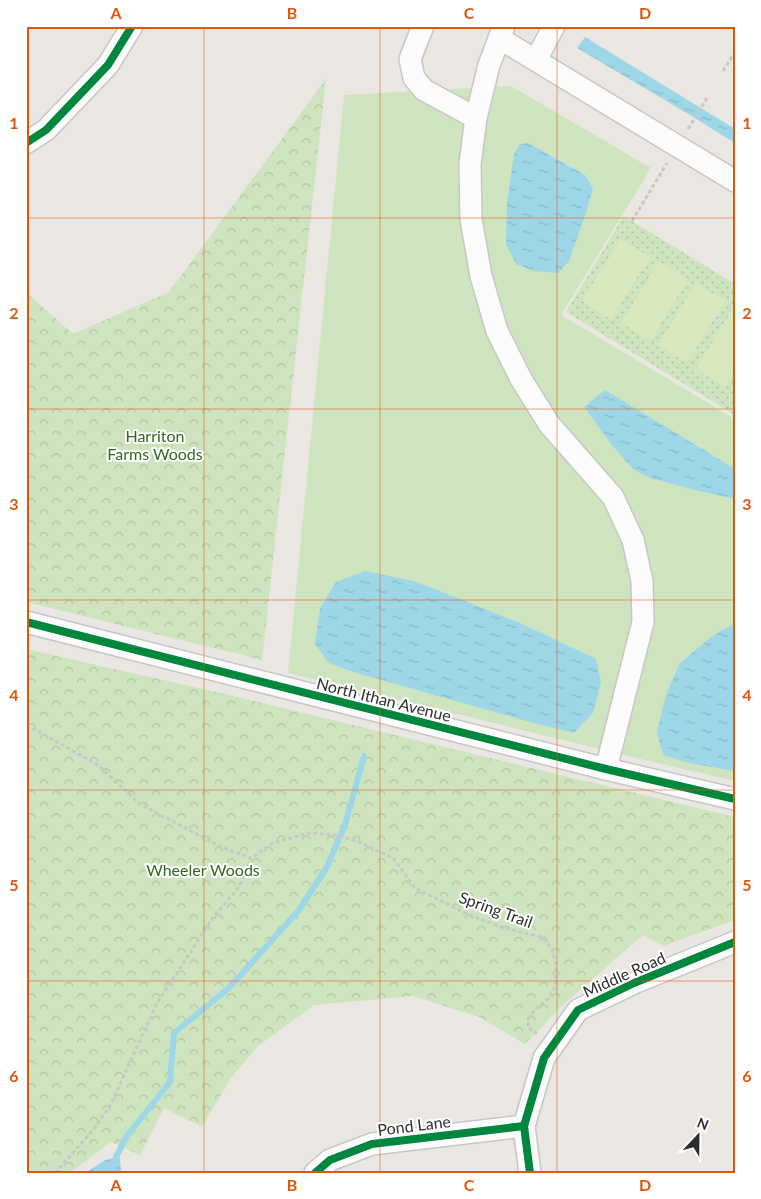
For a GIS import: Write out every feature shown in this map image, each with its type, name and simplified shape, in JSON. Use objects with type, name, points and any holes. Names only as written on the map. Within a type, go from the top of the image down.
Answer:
[{"type":"street","points":[[26,143],[46,130],[108,65],[132,26]]},
{"type":"street","points":[[423,26],[410,59],[414,78],[424,90],[476,118]]},
{"type":"street","points":[[536,60],[554,26]]},
{"type":"street","points":[[606,769],[643,622],[642,581],[632,540],[613,497],[548,424],[521,379],[497,332],[481,276],[471,219],[470,164],[476,118],[489,65],[502,32],[536,60],[735,181]]},
{"type":"street","name":"North Ithan Avenue","points":[[26,622],[606,769],[735,799]]},
{"type":"street","name":"Middle Road","points":[[530,1173],[524,1126],[544,1058],[578,1010],[634,983],[735,942]]},
{"type":"street","name":"Pond Lane","points":[[315,1173],[330,1160],[372,1144],[524,1126]]},
{"type":"path","points":[[723,71],[735,52]]},
{"type":"path","points":[[686,133],[707,98]]},
{"type":"path","points":[[632,221],[670,158]]},
{"type":"path","points":[[26,727],[32,728],[98,765],[140,804],[222,847],[250,858],[239,887],[214,916],[157,1003],[110,1106],[93,1130],[54,1173]]},
{"type":"green space","name":"Harriton Farms Woods","points":[[326,79],[262,660],[26,602],[26,292],[73,334],[169,292]]},
{"type":"green space","points":[[511,86],[651,168],[561,315],[735,419],[735,781],[288,673],[344,95]]},
{"type":"green space","points":[[623,217],[735,284],[735,415],[566,312]]},
{"type":"green space","points":[[620,239],[650,257],[611,319],[582,301]]},
{"type":"green space","points":[[659,261],[688,279],[651,341],[621,323]]},
{"type":"green space","points":[[696,283],[725,301],[687,363],[658,345]]},
{"type":"green space","points":[[734,307],[735,370],[725,387],[696,369]]},
{"type":"green space","name":"Wheeler Woods","points":[[26,649],[217,692],[735,817],[735,920],[663,946],[643,935],[564,1004],[525,1044],[479,1017],[413,996],[314,1005],[257,1047],[231,1078],[202,1127],[164,1108],[140,1155],[111,1142],[70,1173],[26,1173]]},
{"type":"water","points":[[585,37],[735,129],[735,143],[577,48]]},
{"type":"water","points":[[528,143],[585,175],[593,189],[569,261],[558,273],[534,271],[516,264],[506,244],[507,203],[514,154],[520,144]]},
{"type":"water","points":[[605,390],[735,469],[735,499],[650,478],[633,469],[611,444],[584,407]]},
{"type":"water","points":[[365,571],[417,582],[520,623],[596,659],[601,683],[593,713],[574,733],[353,672],[329,663],[315,644],[320,608],[336,582]]},
{"type":"water","points":[[735,624],[735,771],[689,763],[663,755],[657,732],[666,695],[680,663],[715,634]]},
{"type":"water","points":[[116,1157],[120,1158],[121,1173],[85,1173],[105,1160]]},
{"type":"waterway","points":[[116,1157],[127,1136],[170,1082],[174,1033],[229,988],[299,910],[327,867],[345,825],[364,756]]},
{"type":"cycle path","points":[[26,143],[46,130],[108,65],[132,26]]},
{"type":"cycle path","points":[[26,622],[606,769],[735,799]]},
{"type":"cycle path","points":[[530,1173],[524,1126],[544,1058],[578,1010],[634,983],[735,942]]},
{"type":"cycle path","points":[[315,1173],[330,1160],[372,1144],[524,1126]]}]
